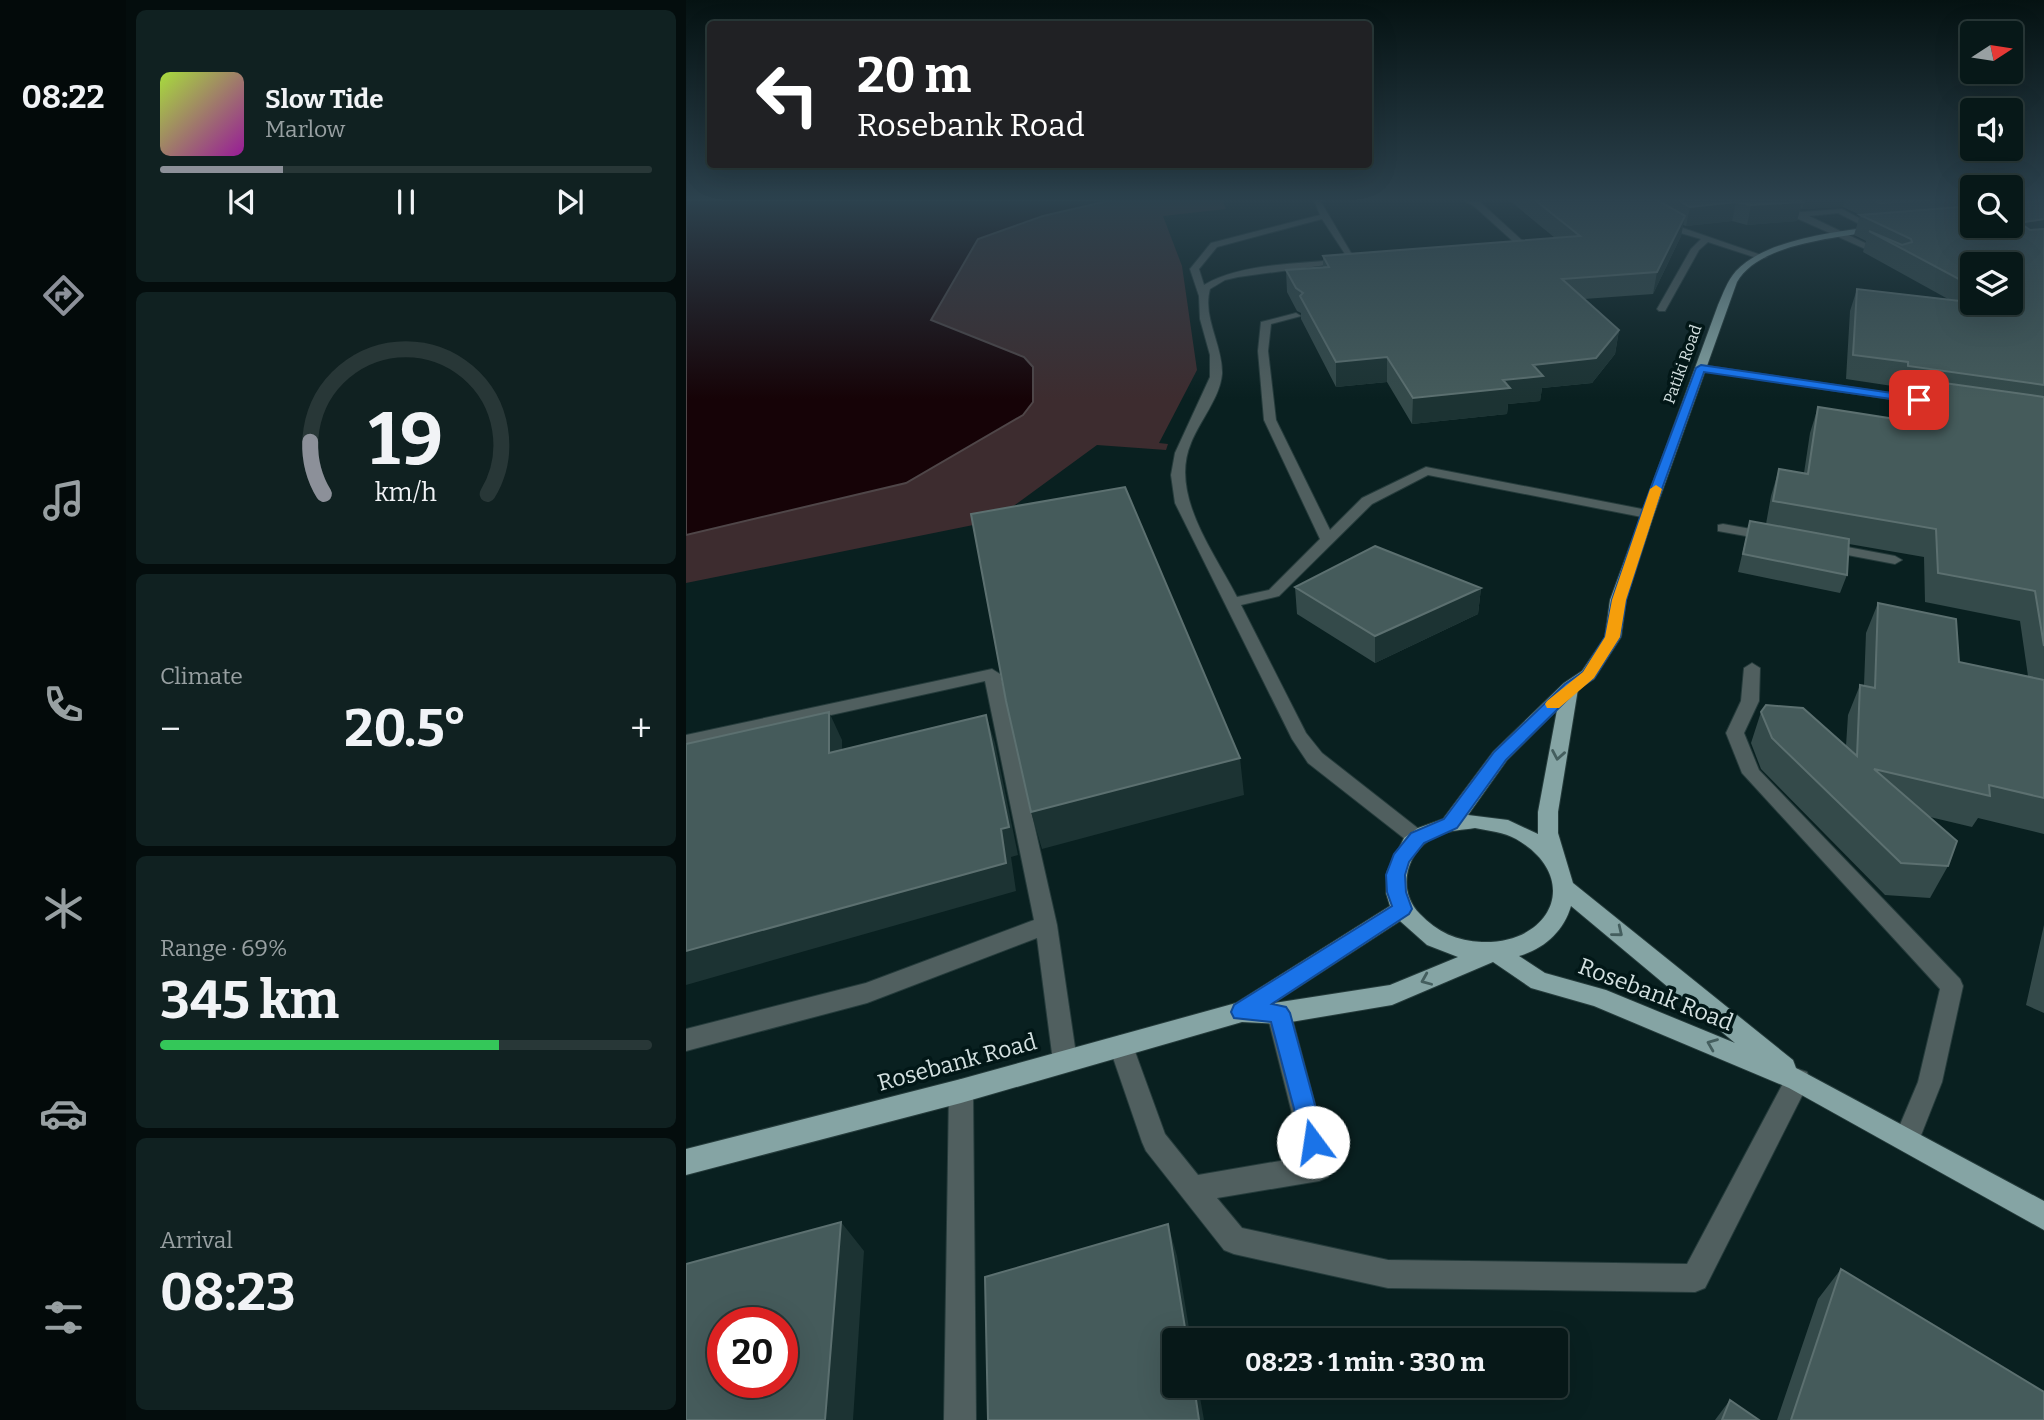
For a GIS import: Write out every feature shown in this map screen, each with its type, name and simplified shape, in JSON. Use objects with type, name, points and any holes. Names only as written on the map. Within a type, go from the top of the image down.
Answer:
[{"type":"main road","name":"Patiki Road","points":[[1450,824],[1500,756],[1570,687],[1588,675],[1613,637],[1619,600],[1647,514],[1738,273],[1749,266]]},
{"type":"main road","points":[[1562,878],[1545,849],[1525,835],[1501,825],[1475,821],[1450,824],[1417,838],[1401,859],[1395,875],[1396,892],[1402,909],[1423,932],[1452,948],[1494,954],[1525,947],[1543,936],[1560,914],[1562,878],[1548,832],[1548,812],[1570,687]]},
{"type":"main road","name":"Rosebank Road","points":[[1562,878],[1798,1080]]},
{"type":"main road","name":"Rosebank Road","points":[[686,1162],[961,1091],[1242,1012],[1402,909]]},
{"type":"main road","name":"Rosebank Road","points":[[1242,1012],[1279,1013],[1392,995],[1494,954],[1539,981],[1598,997],[1798,1080],[2044,1216]]},
{"type":"lane","points":[[1196,266],[1194,269],[1215,355],[1216,377],[1179,452],[1177,479],[1182,503],[1298,735],[1314,758],[1417,838]]},
{"type":"lane","points":[[1202,294],[1212,283],[1238,274],[1305,266]]},
{"type":"lane","points":[[1662,309],[1686,266]]},
{"type":"lane","points":[[1296,316],[1266,322],[1263,351],[1270,420],[1328,540]]},
{"type":"lane","points":[[1701,368],[1936,403]]},
{"type":"lane","points":[[1233,603],[1274,593],[1367,500],[1426,471],[1647,514]]},
{"type":"lane","points":[[1723,528],[1789,540]]},
{"type":"lane","points":[[1815,545],[1895,560]]},
{"type":"lane","points":[[1752,668],[1750,701],[1735,733],[1751,773],[1952,986],[1930,1082],[1907,1139]]},
{"type":"lane","points":[[686,741],[992,674],[1046,925],[1065,1061]]},
{"type":"lane","points":[[686,1040],[867,993],[1046,925]]},
{"type":"lane","points":[[1192,1189],[1319,1168],[1279,1013]]},
{"type":"lane","points":[[1121,1046],[1155,1142],[1234,1240],[1388,1274],[1695,1278],[1798,1080]]},
{"type":"lane","points":[[960,1420],[961,1091]]},
{"type":"shaded area","points":[[686,266],[1182,266],[1197,370],[1159,443],[1168,444],[1166,450],[1097,445],[993,521],[686,583]]},
{"type":"shaded area","points":[[686,266],[962,266],[931,320],[1024,357],[1033,367],[1033,402],[1023,415],[906,483],[686,535]]},
{"type":"building","points":[[1660,266],[1657,272],[1562,279],[1619,330],[1596,358],[1533,365],[1543,376],[1503,380],[1510,388],[1413,398],[1387,357],[1336,362],[1300,296],[1303,293],[1296,288],[1286,270],[1329,267]]},
{"type":"building","points":[[1935,266],[1960,266],[1960,280]]},
{"type":"building","points":[[2023,266],[2044,266],[2044,385],[1908,366],[1908,362],[1853,355],[1857,289],[1960,301],[1960,315],[2023,315]]},
{"type":"building","points":[[1908,378],[2044,397],[2044,646],[2035,591],[1938,573],[1936,529],[1773,501],[1779,469],[1808,474],[1818,407],[1908,421]]},
{"type":"building","points":[[1125,487],[1240,758],[1031,812],[1006,701],[971,514]]},
{"type":"building","points":[[1750,521],[1849,539],[1847,575],[1743,554]]},
{"type":"building","points":[[1375,546],[1481,588],[1375,636],[1295,587]]},
{"type":"building","points":[[1878,603],[1956,619],[1959,662],[2044,680],[2044,798],[1989,785],[1990,796],[1874,769],[1957,841],[1948,866],[1901,863],[1772,738],[1761,712],[1766,705],[1803,708],[1857,756],[1860,685],[1875,688]]},
{"type":"building","points":[[829,712],[829,753],[986,715],[1009,827],[1001,829],[1006,863],[686,951],[686,744]]},
{"type":"building","points":[[841,1222],[825,1420],[686,1420],[686,1264]]},
{"type":"building","points":[[1168,1224],[1185,1328],[1162,1328],[1162,1398],[1196,1398],[1199,1420],[988,1420],[985,1277]]},
{"type":"building","points":[[1841,1269],[2044,1392],[2044,1420],[1791,1420]]},
{"type":"building","points":[[1730,1400],[1759,1420],[1722,1420]]},
{"type":"slow traffic","points":[[1553,704],[1570,687],[1588,675],[1613,637],[1619,600],[1656,489]]},
{"type":"route","points":[[1313,1142],[1279,1013],[1242,1012],[1402,909],[1396,892],[1395,875],[1401,859],[1417,838],[1450,824],[1500,756],[1570,687],[1588,675],[1613,637],[1619,600],[1647,514],[1701,368],[1919,400]]}]
